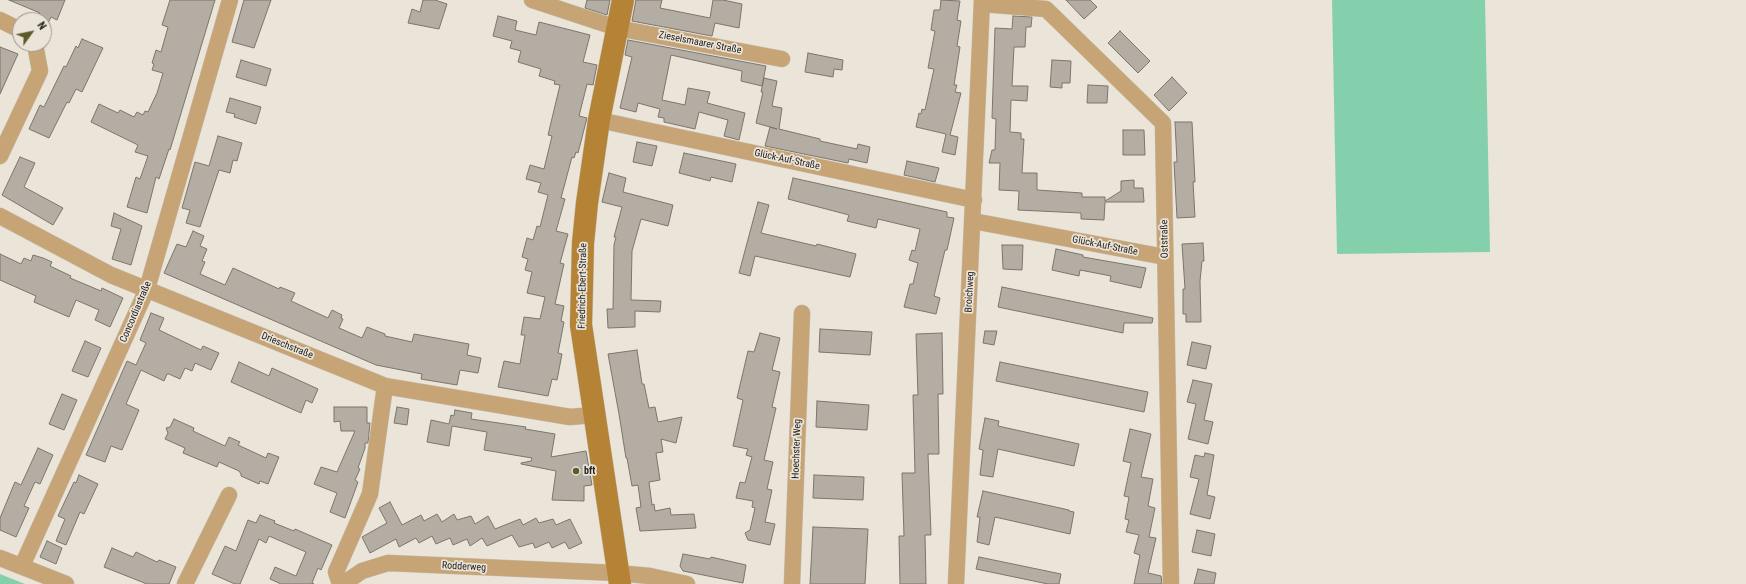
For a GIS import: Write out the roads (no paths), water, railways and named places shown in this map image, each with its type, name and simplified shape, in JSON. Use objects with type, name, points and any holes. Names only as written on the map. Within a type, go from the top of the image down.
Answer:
[{"type":"main road","name":"Friedrich-Ebert-Straße","points":[[617,580],[593,415],[581,317],[583,243],[587,203],[599,120],[623,0]]},
{"type":"street","name":"Concordiastraße","points":[[22,566],[147,289],[230,0]]},
{"type":"street","name":"Zieselsmaarer Straße","points":[[532,0],[617,28],[782,59]]},
{"type":"street","name":"Broichweg","points":[[956,584],[982,2]]},
{"type":"street","name":"Oststraße","points":[[982,2],[1046,8],[1163,122],[1171,584]]},
{"type":"street","points":[[0,20],[12,26]]},
{"type":"street","points":[[0,156],[40,71],[36,52]]},
{"type":"street","name":"Glück-Auf-Straße","points":[[599,120],[974,200]]},
{"type":"street","name":"Drieschstraße","points":[[0,216],[111,275],[385,386],[570,417],[593,415]]},
{"type":"street","name":"Glück-Auf-Straße","points":[[973,221],[1165,257]]},
{"type":"street","name":"Hoechster Weg","points":[[792,584],[802,313]]},
{"type":"street","name":"Rodderweg","points":[[385,386],[370,494],[336,572],[342,584],[362,571],[388,563],[617,580],[650,576],[687,584]]},
{"type":"street","points":[[186,584],[229,495]]},
{"type":"street","points":[[0,558],[66,584]]},
{"type":"place","name":"bft","points":[[576,471]]}]
